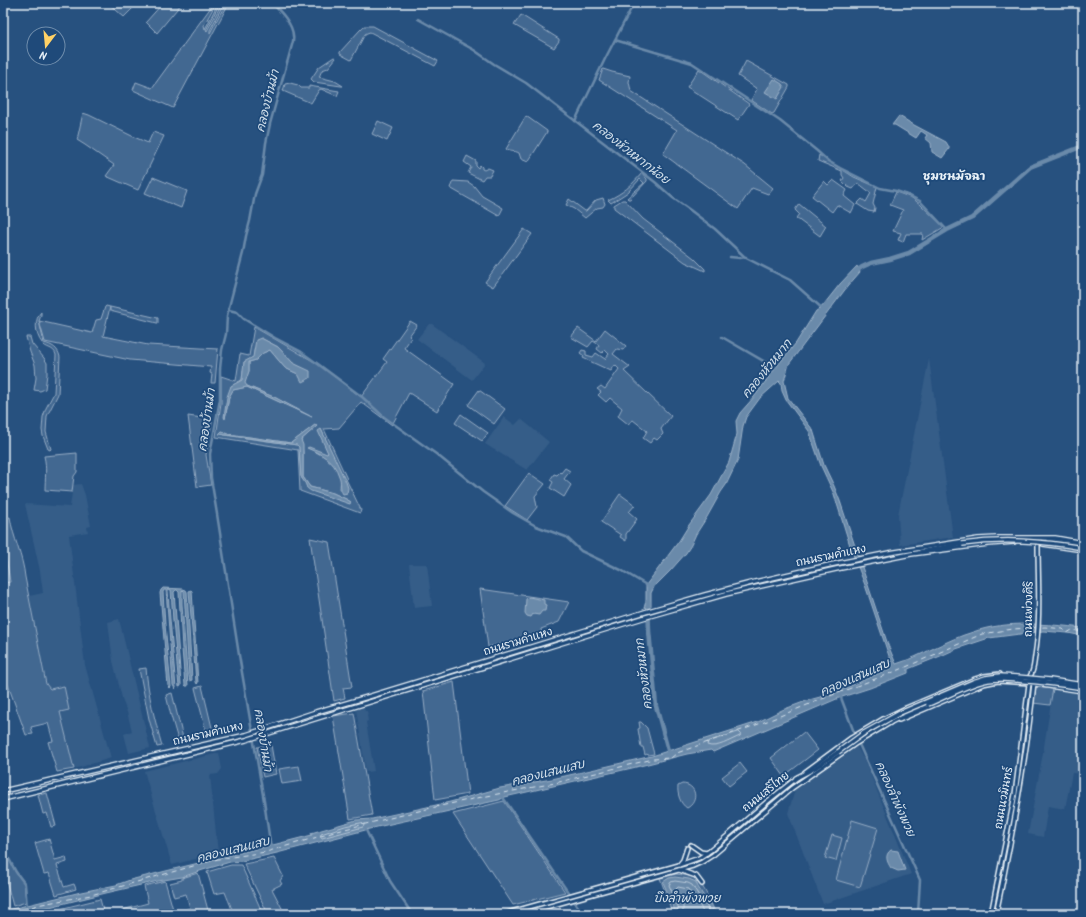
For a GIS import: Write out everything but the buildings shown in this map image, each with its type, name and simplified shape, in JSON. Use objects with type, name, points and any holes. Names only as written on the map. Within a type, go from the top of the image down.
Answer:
[{"type":"main road","points":[[1033,543],[1035,538]]},
{"type":"main road","points":[[1035,538],[1038,544]]},
{"type":"main road","name":"ถนนรามคำแหง","points":[[1044,538],[1083,547]]},
{"type":"main road","name":"ถนนรามคำแหง","points":[[3,791],[246,735],[316,712],[724,589],[854,560],[978,539],[1055,538],[1083,547]]},
{"type":"main road","name":"ถนนรามคำแหง","points":[[911,554],[925,550],[985,541],[1019,540],[1083,547]]},
{"type":"main road","name":"ถนนรามคำแหง","points":[[3,799],[246,740],[646,617],[726,594],[863,563],[911,554],[988,544],[1008,543],[1033,543],[1083,547]]},
{"type":"main road","name":"ถนนพ่วงศิริ","points":[[1032,684],[1038,632],[1038,544]]},
{"type":"main road","name":"ถนนเสรีไทย","points":[[504,914],[695,860],[707,853],[796,778],[851,738],[897,712],[980,677],[996,674],[1032,676]]},
{"type":"main road","points":[[796,778],[815,768],[864,733],[896,714],[973,682],[1000,676],[1044,680],[1083,687]]},
{"type":"main road","points":[[1032,676],[1083,687]]},
{"type":"main road","points":[[889,723],[928,704],[987,680],[1007,679],[1083,687]]},
{"type":"main road","name":"ถนนเสรีไทย","points":[[521,914],[697,864],[708,858],[779,798],[855,744],[889,723],[983,684],[998,681],[1032,684]]},
{"type":"main road","points":[[1032,684],[1083,687]]},
{"type":"main road","name":"ถนนนวมินทร์","points":[[991,914],[1014,794],[1025,714],[1032,684]]},
{"type":"main road","name":"ถนนนวมินทร์","points":[[996,914],[1019,796],[1030,715],[1032,684]]},
{"type":"main road","points":[[316,712],[318,718]]},
{"type":"main road","points":[[1025,714],[1030,715]]},
{"type":"main road","points":[[139,759],[140,766]]},
{"type":"main road","points":[[691,844],[701,852],[707,853]]},
{"type":"main road","points":[[679,865],[683,860],[687,848]]},
{"type":"main road","points":[[677,870],[696,876],[702,884]]},
{"type":"shaded area","points":[[108,3],[138,3],[124,17]]},
{"type":"shaded area","points":[[163,3],[182,3],[157,33],[146,22]]},
{"type":"shaded area","points":[[214,3],[216,3],[204,25],[205,29],[218,3],[220,3],[206,30],[207,31],[222,3],[224,3],[210,30],[210,33],[226,3],[229,3],[173,108],[133,90],[136,82],[152,88]]},
{"type":"shaded area","points":[[521,15],[559,39],[554,48],[514,25]]},
{"type":"shaded area","points":[[364,26],[373,26],[438,61],[435,66],[370,32],[365,34],[351,60],[340,54],[340,52]]},
{"type":"shaded area","points":[[334,57],[336,58],[328,68],[322,70],[319,77],[335,81],[343,86],[314,82],[311,79],[319,67]]},
{"type":"shaded area","points":[[746,61],[789,85],[774,113],[772,114],[751,100],[757,89],[738,76]]},
{"type":"shaded area","points":[[603,69],[630,76],[629,82],[631,91],[745,165],[773,188],[768,194],[752,188],[738,209],[663,154],[677,130],[599,80]]},
{"type":"shaded area","points":[[699,69],[749,104],[738,120],[687,87]]},
{"type":"shaded area","points":[[290,83],[298,85],[301,88],[309,88],[309,86],[339,91],[337,96],[321,89],[311,103],[283,91],[285,84]]},
{"type":"shaded area","points":[[83,113],[148,143],[153,132],[164,136],[138,190],[106,176],[114,165],[77,140]]},
{"type":"shaded area","points":[[526,116],[547,131],[528,162],[521,159],[519,153],[506,149]]},
{"type":"shaded area","points":[[378,121],[393,128],[387,141],[372,134]]},
{"type":"shaded area","points":[[819,155],[854,177],[877,187],[873,204],[875,208],[874,212],[868,211],[857,204],[862,199],[866,202],[871,193],[858,183],[853,189],[848,187],[842,181],[844,178],[842,171],[818,161]]},
{"type":"shaded area","points":[[467,156],[476,161],[476,166],[478,168],[480,165],[484,170],[488,168],[493,170],[490,176],[485,176],[482,180],[468,173],[471,167],[464,162]]},
{"type":"shaded area","points":[[642,173],[647,181],[630,199],[627,198],[644,183],[640,179],[628,192],[611,203],[608,200],[626,189]]},
{"type":"shaded area","points":[[153,177],[187,191],[181,208],[145,193]]},
{"type":"shaded area","points":[[833,180],[847,190],[844,196],[855,205],[851,213],[837,205],[832,212],[812,196],[824,181],[828,185]]},
{"type":"shaded area","points":[[453,181],[468,182],[474,186],[482,196],[503,208],[499,216],[450,188]]},
{"type":"shaded area","points":[[896,192],[912,198],[944,227],[922,240],[923,234],[906,234],[903,242],[898,240],[901,233],[893,231],[903,210],[890,205]]},
{"type":"shaded area","points":[[603,198],[605,204],[603,207],[597,208],[585,218],[574,209],[566,205],[569,199],[586,211],[596,200]]},
{"type":"shaded area","points":[[622,200],[625,200],[643,219],[694,258],[705,269],[705,271],[685,262],[614,208],[614,205]]},
{"type":"shaded area","points":[[799,204],[826,226],[820,236],[796,218],[799,214],[795,210]]},
{"type":"shaded area","points":[[524,229],[532,234],[493,287],[485,282]]},
{"type":"shaded area","points":[[106,306],[110,307],[103,336],[148,345],[218,349],[215,383],[211,383],[211,367],[130,360],[45,342],[39,321],[92,333],[96,320],[101,319]]},
{"type":"shaded area","points":[[110,307],[158,318],[158,323],[110,311]]},
{"type":"shaded area","points":[[41,312],[39,321],[44,343],[54,347],[58,351],[60,357],[58,394],[47,416],[46,432],[50,450],[48,449],[42,430],[43,417],[54,393],[56,355],[54,351],[44,345],[38,335],[36,323]]},
{"type":"shaded area","points":[[410,321],[417,325],[409,336],[411,338],[404,348],[454,384],[437,411],[409,393],[392,425],[361,402],[339,428],[324,429],[361,510],[360,513],[300,491],[298,450],[216,437],[221,403],[221,376],[236,381],[240,354],[249,356],[254,327],[318,364],[361,397],[387,362],[383,359]],"holes":[[[261,338],[278,347],[293,363],[310,372],[298,374],[285,368],[270,350],[263,353],[256,360],[249,362],[249,371],[244,383],[247,386],[276,398],[301,412],[247,387],[233,390],[229,397],[225,418],[231,386],[242,380],[244,362],[254,357],[254,351]],[[315,425],[317,426],[301,440],[303,452],[303,477],[310,487],[333,493],[351,502],[307,488],[301,476],[299,447],[297,445],[224,435],[222,431],[228,434],[291,443]],[[321,429],[347,493],[340,490],[340,477],[332,462],[308,448],[327,455],[328,453]]]},
{"type":"shaded area","points":[[429,324],[432,324],[485,363],[472,380],[417,339]]},
{"type":"shaded area","points":[[578,328],[596,341],[605,329],[626,346],[623,350],[617,349],[613,354],[630,367],[624,371],[671,416],[661,429],[663,434],[657,440],[654,438],[650,443],[643,438],[647,431],[633,420],[628,424],[618,416],[622,408],[610,398],[606,402],[598,395],[601,392],[597,389],[601,386],[605,389],[619,369],[615,365],[611,371],[583,358],[584,356],[580,353],[582,350],[586,351],[586,355],[593,357],[596,353],[605,359],[609,354],[605,350],[602,353],[597,349],[599,345],[593,341],[588,347],[571,337]]},
{"type":"shaded area","points":[[26,337],[30,337],[32,344],[47,363],[45,389],[40,391],[34,390],[36,378],[35,365]]},
{"type":"shaded area","points":[[929,359],[953,537],[900,545],[898,515]]},
{"type":"shaded area","points":[[479,390],[505,409],[494,424],[468,405]]},
{"type":"shaded area","points":[[461,414],[488,433],[482,441],[455,423]]},
{"type":"shaded area","points":[[188,416],[212,421],[206,455],[211,485],[197,487]]},
{"type":"shaded area","points":[[504,417],[515,425],[521,419],[549,442],[527,470],[485,444]]},
{"type":"shaded area","points":[[77,453],[77,472],[74,476],[72,492],[45,490],[46,469],[44,456]]},
{"type":"shaded area","points":[[565,468],[570,471],[564,479],[571,485],[564,497],[550,488],[553,482],[550,480],[554,474],[557,475],[560,472],[561,473]]},
{"type":"shaded area","points":[[529,473],[545,484],[535,496],[537,507],[527,520],[505,506]]},
{"type":"shaded area","points":[[81,484],[85,495],[91,526],[87,527],[88,532],[69,535],[85,665],[111,758],[74,769],[60,712],[69,710],[64,687],[50,689],[46,684],[29,596],[43,593],[40,571],[25,504],[70,507],[73,485]]},
{"type":"shaded area","points":[[620,494],[635,505],[629,512],[637,519],[626,534],[626,541],[620,537],[621,535],[601,522]]},
{"type":"shaded area","points":[[10,517],[24,569],[46,684],[50,689],[64,686],[69,710],[60,712],[74,769],[57,772],[48,742],[53,741],[48,723],[31,727],[33,734],[26,735],[3,671],[3,583],[10,582],[3,549],[3,519]]},
{"type":"shaded area","points":[[310,538],[329,542],[352,687],[343,688],[345,698],[334,701]]},
{"type":"shaded area","points":[[409,564],[427,564],[432,606],[414,608]]},
{"type":"shaded area","points":[[480,589],[569,602],[559,622],[541,629],[542,639],[532,637],[488,647]]},
{"type":"shaded area","points":[[119,619],[150,748],[129,753],[124,734],[132,731],[113,661],[108,622]]},
{"type":"shaded area","points":[[146,668],[150,698],[162,746],[157,747],[149,719],[139,669]]},
{"type":"shaded area","points":[[454,682],[468,794],[435,800],[423,691]]},
{"type":"shaded area","points":[[202,686],[213,732],[207,735],[195,688]]},
{"type":"shaded area","points":[[1035,687],[1053,689],[1050,705],[1033,703]]},
{"type":"shaded area","points":[[1053,689],[1083,694],[1083,774],[1072,773],[1065,809],[1048,806],[1043,837],[1028,834]]},
{"type":"shaded area","points":[[172,693],[183,738],[178,740],[166,695]]},
{"type":"shaded area","points":[[364,708],[368,715],[368,721],[366,722],[374,771],[366,772],[356,709]]},
{"type":"shaded area","points":[[354,713],[372,815],[350,819],[333,716]]},
{"type":"shaded area","points":[[639,722],[647,728],[654,754],[645,755],[643,747],[641,747],[638,729],[640,728]]},
{"type":"shaded area","points":[[804,732],[818,750],[784,776],[771,758]]},
{"type":"shaded area","points":[[271,745],[276,774],[263,777],[257,747]]},
{"type":"shaded area","points":[[857,747],[867,766],[911,874],[823,904],[788,813],[795,790]]},
{"type":"shaded area","points":[[219,753],[222,769],[218,774],[210,775],[218,853],[172,865],[144,771]]},
{"type":"shaded area","points":[[740,763],[747,772],[729,786],[722,777]]},
{"type":"shaded area","points":[[299,766],[302,781],[282,784],[279,769]]},
{"type":"shaded area","points":[[682,784],[691,787],[695,794],[693,802],[687,808],[682,804],[678,792],[678,786]]},
{"type":"shaded area","points":[[47,793],[56,826],[51,827],[47,813],[43,814],[38,795]]},
{"type":"shaded area","points":[[504,801],[565,892],[513,905],[453,814]]},
{"type":"shaded area","points":[[852,820],[878,828],[860,887],[836,880]]},
{"type":"shaded area","points":[[832,835],[842,838],[836,861],[825,858]]},
{"type":"shaded area","points":[[3,839],[7,856],[16,873],[24,883],[26,902],[13,906],[3,869]]},
{"type":"shaded area","points":[[49,839],[55,860],[66,857],[67,862],[57,865],[64,887],[74,884],[76,889],[56,895],[49,873],[44,874],[35,843]]},
{"type":"shaded area","points":[[274,858],[283,876],[280,881],[282,884],[272,889],[285,914],[268,914],[244,864]]},
{"type":"shaded area","points":[[231,865],[241,865],[263,914],[239,914],[232,910],[225,892],[214,894],[207,872]]},
{"type":"shaded area","points":[[198,873],[209,914],[123,914],[122,910],[148,903],[144,886],[165,881],[174,913],[190,908],[186,894],[174,897],[170,883],[182,880],[182,878]]},
{"type":"shaded area","name":"บึงลำพังพวย","points":[[676,874],[695,878],[701,884],[716,914],[672,914],[660,878]]},
{"type":"shaded area","points":[[100,899],[104,914],[39,914]]},
{"type":"water","points":[[774,79],[784,87],[777,99],[765,92]]},
{"type":"water","points":[[899,116],[946,142],[949,149],[942,158],[932,152],[931,143],[925,138],[927,135],[921,131],[916,138],[895,125],[892,125]]},
{"type":"water","points":[[857,266],[860,272],[789,364],[784,381],[788,398],[813,430],[824,465],[840,501],[888,645],[896,664],[963,635],[986,628],[999,626],[1013,624],[1041,624],[1083,628],[1083,636],[1043,631],[989,638],[956,649],[908,669],[908,673],[839,698],[713,752],[711,750],[687,754],[505,797],[499,800],[377,827],[277,853],[242,861],[230,862],[182,877],[158,881],[21,914],[3,914],[3,911],[116,885],[130,880],[312,835],[311,833],[356,820],[372,819],[450,802],[500,788],[552,779],[652,756],[758,722],[782,710],[809,700],[835,693],[891,668],[892,665],[865,585],[851,549],[834,494],[821,466],[809,431],[786,400],[779,381],[760,398],[746,417],[743,426],[738,460],[726,485],[686,553],[654,587],[651,593],[651,606],[644,608],[646,601],[646,585],[711,495],[729,462],[737,434],[736,421],[740,413],[796,343],[816,311],[821,308]]},
{"type":"water","points":[[261,338],[278,347],[293,363],[310,371],[310,378],[302,382],[298,374],[285,368],[270,350],[263,353],[256,360],[249,362],[249,371],[245,383],[247,386],[276,398],[312,417],[247,387],[233,390],[229,397],[225,419],[227,397],[231,386],[242,380],[244,362],[253,357],[256,340]]},
{"type":"water","points":[[315,425],[317,426],[301,440],[303,445],[303,477],[310,487],[333,493],[351,502],[350,504],[311,491],[307,488],[301,476],[299,447],[297,445],[219,434],[222,431],[228,434],[291,443]]},
{"type":"water","points":[[321,429],[346,482],[348,488],[347,493],[343,494],[342,492],[340,478],[334,466],[322,455],[307,448],[309,447],[327,454],[328,453],[318,431]]},
{"type":"water","points":[[163,588],[183,589],[187,592],[192,680],[190,681],[183,590],[182,604],[188,686],[185,685],[179,592],[176,590],[174,592],[181,684],[179,687],[171,590],[169,589],[168,591],[175,689],[173,685],[166,590],[164,590],[165,625],[171,687],[170,688],[168,686],[160,593]]},
{"type":"water","points":[[191,590],[198,683],[197,684],[189,591]]},
{"type":"water","points":[[529,597],[544,600],[544,604],[546,605],[545,611],[542,611],[539,615],[533,614],[531,617],[527,616],[525,613],[526,599]]},
{"type":"water","points":[[891,850],[898,851],[905,870],[898,871],[891,868],[887,861],[887,854]]},
{"type":"water","name":"บึงลำพังพวย","points":[[675,877],[689,879],[696,882],[706,900],[712,907],[713,914],[674,914],[674,908],[663,882],[669,878]]},
{"type":"waterway","name":"คลองบ้านม้า","points":[[271,849],[211,478],[210,454],[220,399],[220,369],[222,350],[226,334],[227,316],[243,253],[255,194],[262,175],[270,124],[293,40],[291,27],[272,3]]},
{"type":"waterway","points":[[575,121],[634,3]]},
{"type":"waterway","name":"คลองหัวหมากน้อย","points":[[418,19],[474,50],[526,83],[715,229],[746,258],[790,280],[824,310]]},
{"type":"waterway","points":[[615,40],[692,63],[780,121],[828,161],[880,188],[896,191],[920,201],[947,230]]},
{"type":"waterway","name":"คลองหัวหมาก","points":[[855,272],[871,263],[909,253],[947,230],[972,218],[1030,167],[1083,146]]},
{"type":"waterway","points":[[730,257],[746,257]]},
{"type":"waterway","points":[[229,310],[237,312],[244,319],[300,351],[361,396],[384,417],[436,454],[483,492],[513,513],[536,526],[566,537],[581,551],[621,570],[648,586]]},
{"type":"waterway","points":[[722,337],[772,366]]},
{"type":"waterway","name":"คลองหัวหมาก","points":[[648,601],[649,631],[656,706],[669,754]]},
{"type":"waterway","name":"คลองลำพังพวย","points":[[840,695],[855,735]]},
{"type":"waterway","name":"คลองลำพังพวย","points":[[858,742],[920,880],[918,914]]},
{"type":"waterway","points":[[502,796],[583,914]]},
{"type":"waterway","points":[[365,828],[390,881],[412,914]]},
{"type":"waterway","points":[[3,837],[8,857],[16,872],[25,884],[27,907]]},
{"type":"ferry route","points":[[6,914],[42,904],[91,895],[218,859],[266,852],[345,829],[431,808],[555,783],[653,759],[671,758],[677,753],[770,720],[899,670],[982,634],[1013,629],[1045,627],[1063,629],[1067,633],[1072,630],[1083,632]]},
{"type":"district","name":"ชุมชนมัจฉา","points":[[954,176]]},
{"type":"water label","name":"คลองแสนแสบ","points":[[855,678]]},
{"type":"water label","name":"คลองแสนแสบ","points":[[548,773]]},
{"type":"water label","name":"คลองแสนแสบ","points":[[233,850]]}]
